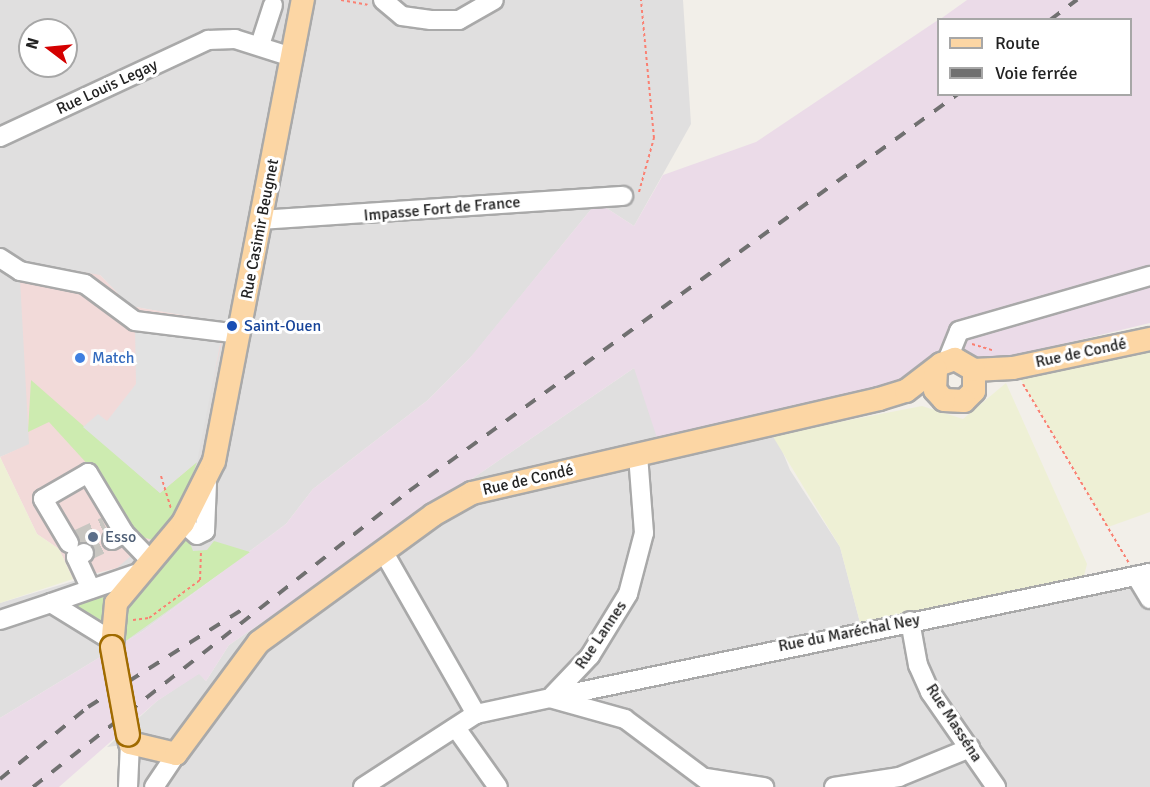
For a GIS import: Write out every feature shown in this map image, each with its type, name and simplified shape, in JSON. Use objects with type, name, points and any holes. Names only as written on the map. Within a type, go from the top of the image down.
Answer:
[{"type":"main road","name":"Rue Casimir Beugnet","points":[[116,603],[142,567],[187,529],[207,484],[240,334],[302,7]]},
{"type":"main road","name":"Rue de Condé","points":[[975,377],[1150,339]]},
{"type":"main road","points":[[962,360],[975,377],[964,401],[951,402],[939,395],[942,365],[962,360]]},
{"type":"main road","name":"Rue de Condé","points":[[906,391],[942,365]]},
{"type":"main road","name":"Rue de Condé","points":[[176,754],[249,650],[383,551],[472,493],[906,391],[939,395]]},
{"type":"main road","points":[[116,603],[112,643],[129,739],[176,754]]},
{"type":"street","points":[[383,0],[402,16],[431,21],[459,20],[494,0]]},
{"type":"street","points":[[292,57],[260,45],[269,2],[302,7]]},
{"type":"street","name":"Rue Louis Legay","points":[[0,137],[215,39],[260,45]]},
{"type":"street","name":"Impasse Fort de France","points":[[261,220],[623,196]]},
{"type":"street","points":[[0,258],[20,272],[85,284],[135,321],[240,334]]},
{"type":"street","points":[[942,365],[959,331],[1150,276]]},
{"type":"street","name":"Rue Lannes","points":[[550,698],[590,656],[628,594],[644,533],[638,455]]},
{"type":"street","points":[[0,620],[91,589],[142,567],[114,530],[88,473],[43,499],[76,548],[91,589]]},
{"type":"street","points":[[363,787],[476,714],[383,551]]},
{"type":"street","points":[[1143,574],[1150,599]]},
{"type":"street","name":"Rue du Maréchal Ney","points":[[476,714],[910,621],[1143,574]]},
{"type":"street","points":[[51,603],[112,643]]},
{"type":"street","name":"Rue Masséna","points":[[910,621],[918,665],[930,692],[996,787]]},
{"type":"street","points":[[550,698],[625,719],[711,783],[764,787]]},
{"type":"street","points":[[456,728],[498,787]]},
{"type":"street","points":[[127,785],[129,739]]},
{"type":"street","points":[[834,787],[899,777],[970,748]]},
{"type":"street","name":"Rue de Condé","points":[[154,787],[176,754]]},
{"type":"path","points":[[341,0],[374,6],[383,0]]},
{"type":"path","points":[[623,196],[633,202],[641,189],[654,138],[641,0]]},
{"type":"path","points":[[1013,368],[1143,574]]},
{"type":"path","points":[[116,603],[142,621],[201,580],[187,529],[161,476]]},
{"type":"shaded area","points":[[0,0],[683,0],[691,124],[634,226],[597,202],[472,356],[428,400],[313,489],[286,524],[143,631],[0,718],[0,603],[117,568],[226,323],[130,306],[100,275],[29,445],[0,457]]},
{"type":"shaded area","points":[[967,0],[1150,0],[1150,323],[658,441],[634,368],[229,645],[206,681],[199,674],[157,701],[59,787],[0,787],[0,718],[143,631],[286,524],[313,489],[428,400],[469,359],[597,202],[634,226],[663,175],[756,142],[937,21],[937,96],[1132,96],[1132,18],[942,18]]},
{"type":"shaded area","points":[[19,261],[100,275],[130,306],[226,323],[189,485],[163,528],[117,568],[73,579],[59,549],[37,534],[0,457],[29,444]]},
{"type":"shaded area","points":[[135,328],[221,340],[197,462],[160,493],[83,427],[98,414],[107,421],[136,384]]},
{"type":"shaded area","points":[[634,368],[773,428],[790,470],[840,547],[862,630],[1150,573],[1150,787],[123,787],[130,744],[107,747],[157,701],[199,673],[206,681],[229,645]]},
{"type":"green space","points":[[1150,349],[1150,512],[1108,527],[1021,380],[1024,375]]},
{"type":"green space","points":[[31,380],[160,493],[197,462],[179,512],[157,541],[138,536],[91,468],[49,422],[28,432]]},
{"type":"green space","points":[[1006,383],[1087,564],[1081,587],[862,630],[840,547],[772,435],[922,406],[963,419]]},
{"type":"green space","points":[[0,457],[37,534],[59,549],[73,579],[0,603]]},
{"type":"green space","points":[[187,535],[193,551],[207,550],[214,541],[250,552],[120,645],[129,600]]},
{"type":"green space","points":[[107,592],[102,621],[76,604]]},
{"type":"tunnel","points":[[77,539],[105,526]]},
{"type":"tunnel","points":[[84,553],[112,540]]},
{"type":"railway","points":[[1053,18],[1077,0]]},
{"type":"railway","points":[[33,787],[409,491],[955,96]]},
{"type":"railway","points":[[0,779],[88,707],[246,607]]},
{"type":"place","name":"Saint-Ouen","points":[[232,326]]},
{"type":"place","name":"Match","points":[[80,358]]},
{"type":"place","name":"Esso","points":[[93,537]]}]
